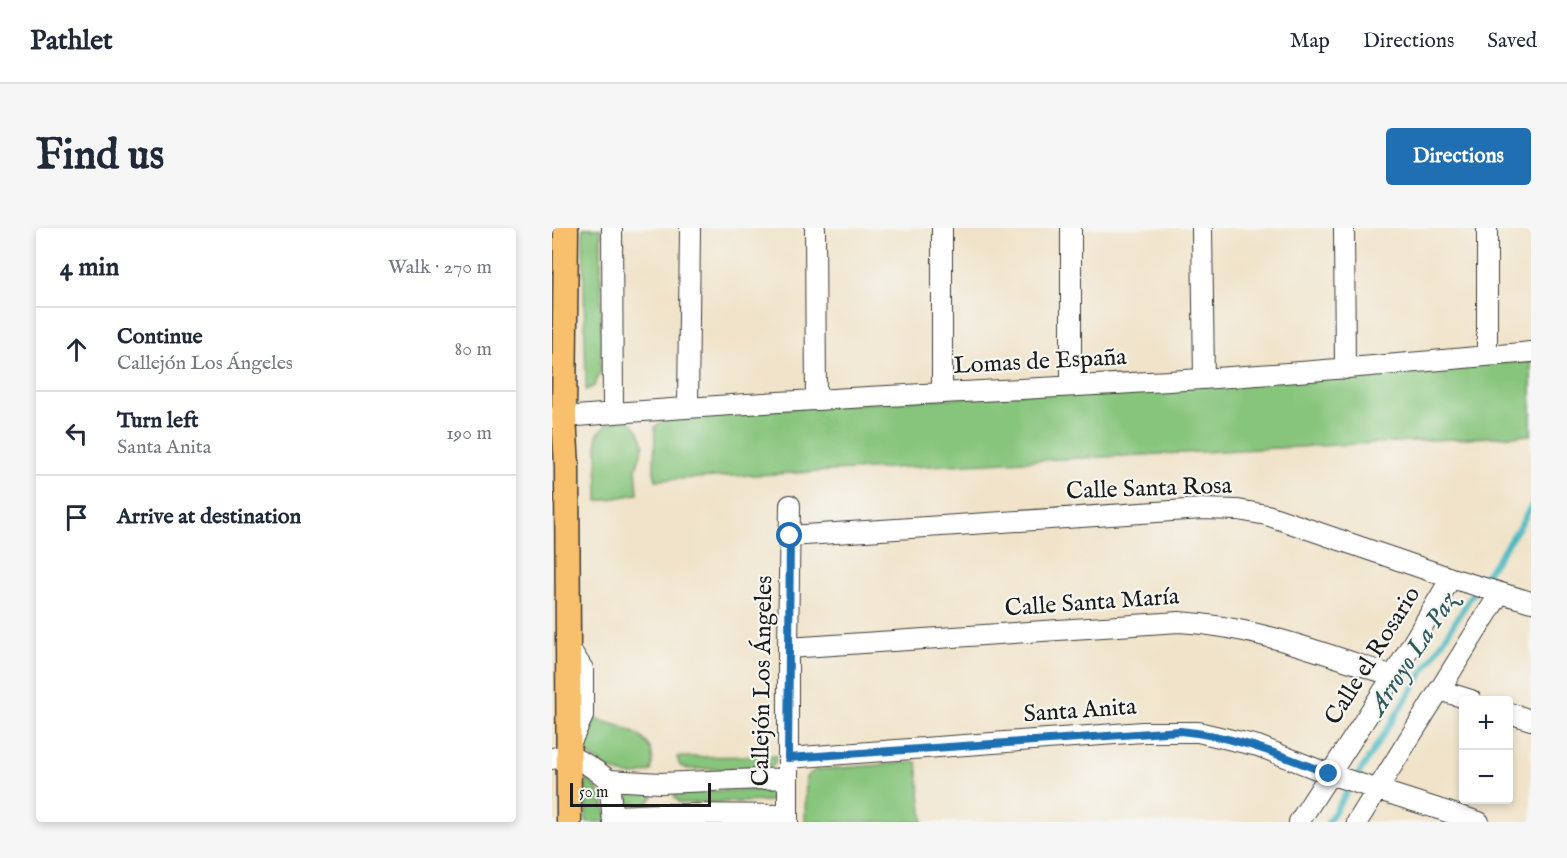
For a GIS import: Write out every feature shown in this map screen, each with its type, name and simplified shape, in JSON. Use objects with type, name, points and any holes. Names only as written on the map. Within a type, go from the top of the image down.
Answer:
[{"type":"main road","points":[[566,228],[558,418],[567,466],[568,646],[563,754],[569,822]]},
{"type":"street","points":[[612,228],[613,412]]},
{"type":"street","points":[[688,407],[690,228]]},
{"type":"street","points":[[815,228],[816,399]]},
{"type":"street","points":[[942,228],[942,393]]},
{"type":"street","points":[[1071,228],[1071,386]]},
{"type":"street","points":[[1202,228],[1204,379]]},
{"type":"street","points":[[1344,228],[1345,369]]},
{"type":"street","points":[[1487,356],[1488,228]]},
{"type":"street","name":"Lomas de España","points":[[558,418],[613,412],[816,399],[1204,379],[1531,352]]},
{"type":"street","name":"Callejón Los Ángeles","points":[[788,818],[790,504]]},
{"type":"street","name":"Calle Santa Rosa","points":[[790,536],[1202,509],[1238,510],[1267,515],[1301,525],[1456,579],[1531,602]]},
{"type":"street","name":"Calle el Rosario","points":[[1299,822],[1333,776],[1393,676],[1456,579]]},
{"type":"street","points":[[1357,822],[1372,789],[1439,690],[1494,591]]},
{"type":"street","name":"Calle Santa María","points":[[788,648],[1179,622],[1200,623],[1282,640],[1393,676]]},
{"type":"street","points":[[1439,690],[1459,696]]},
{"type":"street","points":[[1513,714],[1531,720]]},
{"type":"street","name":"Santa Anita","points":[[788,758],[1180,731],[1258,746],[1333,776],[1479,822]]},
{"type":"street","points":[[563,754],[609,780],[660,783],[787,778]]},
{"type":"street","points":[[609,780],[613,819],[660,814],[788,818]]},
{"type":"street","points":[[660,783],[660,814]]},
{"type":"green space","points":[[583,228],[601,228],[601,371],[594,386],[586,390]]},
{"type":"green space","points":[[1531,361],[1531,435],[656,480],[654,472],[655,427],[667,416]]},
{"type":"green space","points":[[619,420],[629,420],[638,430],[644,444],[636,468],[638,494],[598,501],[597,435],[606,425]]},
{"type":"green space","points":[[594,719],[627,729],[644,741],[653,759],[651,771],[625,775],[611,770],[588,755],[586,742]]},
{"type":"green space","points":[[776,756],[775,763],[770,769],[688,769],[680,766],[677,757]]},
{"type":"green space","points":[[917,762],[923,822],[805,822],[806,777],[815,770]]},
{"type":"green space","points":[[586,779],[599,793],[604,803],[608,822],[586,822]]},
{"type":"green space","points":[[775,790],[779,795],[777,801],[680,803],[674,797],[678,791]]},
{"type":"green space","points":[[649,791],[653,795],[646,803],[639,805],[628,801],[628,793]]},
{"type":"waterway","name":"Arroyo La Paz","points":[[1328,822],[1531,506]]},
{"type":"route","points":[[790,536],[788,758],[1180,731],[1198,732],[1258,746],[1329,774]]}]
